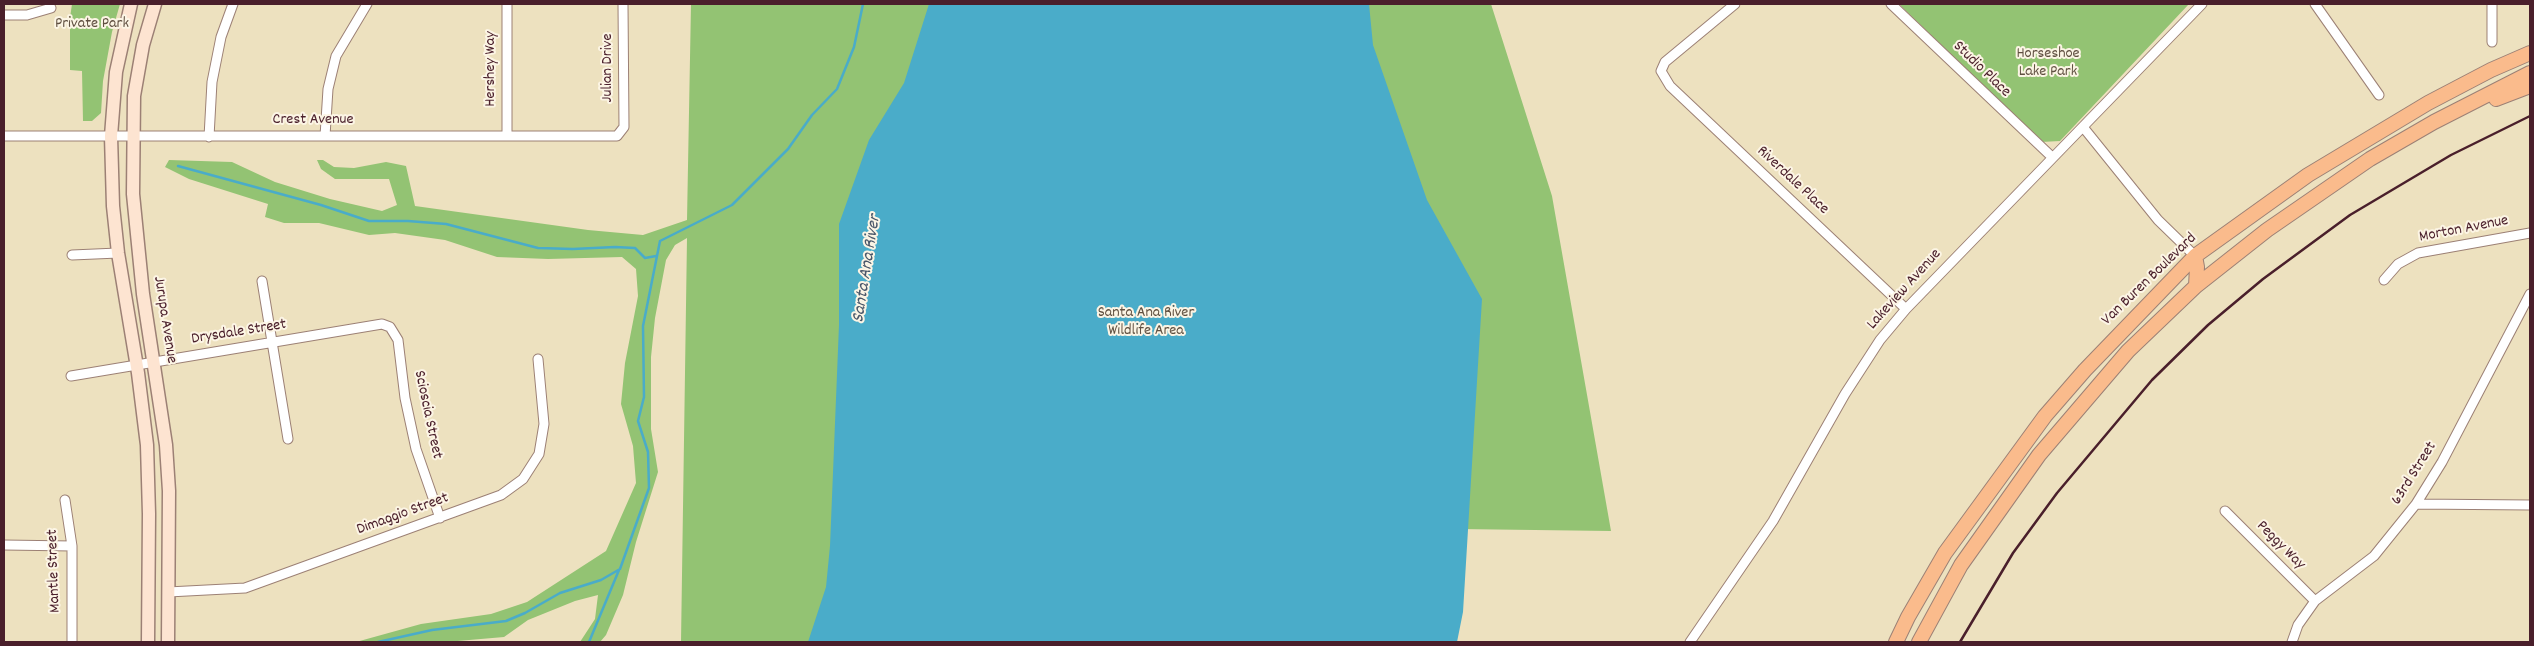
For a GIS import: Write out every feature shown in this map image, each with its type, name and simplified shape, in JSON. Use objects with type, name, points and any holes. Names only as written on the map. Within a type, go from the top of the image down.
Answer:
[{"type":"main road","name":"Jurupa Avenue","points":[[131,4],[116,72],[111,136],[113,206],[118,253],[137,365],[148,475],[148,642]]},
{"type":"main road","name":"Jurupa Avenue","points":[[155,4],[136,78],[132,136],[136,234],[163,419],[169,491],[168,642]]},
{"type":"main road","name":"Van Buren Boulevard","points":[[1896,642],[1908,617],[1945,553],[2045,416],[2084,370],[2195,256],[2308,175],[2428,103],[2491,70],[2530,53]]},
{"type":"main road","points":[[1919,642],[1961,565],[2038,455],[2128,351],[2196,286],[2267,230],[2318,193],[2370,159],[2476,100],[2530,73]]},
{"type":"main road","points":[[2476,100],[2494,100],[2530,86]]},
{"type":"main road","points":[[2195,256],[2197,267],[2196,286]]},
{"type":"street","points":[[208,137],[212,82],[221,37],[233,4]]},
{"type":"street","points":[[325,136],[328,89],[336,56],[367,4]]},
{"type":"street","name":"Hershey Way","points":[[506,135],[507,4]]},
{"type":"street","name":"Julian Drive","points":[[622,133],[624,127],[624,4]]},
{"type":"street","name":"Riverdale Place","points":[[1735,4],[1665,62],[1661,71],[1670,86],[1906,309]]},
{"type":"street","name":"Studio Place","points":[[1890,4],[2052,157]]},
{"type":"street","name":"Lakeview Avenue","points":[[1690,642],[1773,521],[1850,386],[1880,340],[1906,309],[2202,4]]},
{"type":"street","points":[[2315,4],[2379,95]]},
{"type":"street","points":[[2492,4],[2492,42]]},
{"type":"street","points":[[4,15],[27,15],[51,8]]},
{"type":"street","points":[[2083,127],[2158,220],[2195,256]]},
{"type":"street","name":"Crest Avenue","points":[[4,136],[617,136],[622,133]]},
{"type":"street","name":"Morton Avenue","points":[[2384,280],[2398,264],[2418,253],[2530,232]]},
{"type":"street","points":[[72,255],[118,253]]},
{"type":"street","points":[[262,282],[288,439]]},
{"type":"street","name":"63rd Street","points":[[2292,642],[2298,625],[2315,602],[2374,556],[2416,504],[2442,462],[2530,294]]},
{"type":"street","name":"Drysdale Street","points":[[71,376],[382,324]]},
{"type":"street","name":"Scioscia Street","points":[[382,324],[390,327],[398,340],[405,398],[416,449],[440,518]]},
{"type":"street","name":"Dimaggio Street","points":[[168,592],[245,588],[501,495],[523,479],[539,454],[544,424],[538,359]]},
{"type":"street","name":"Mantle Street","points":[[65,500],[72,546],[72,642]]},
{"type":"street","points":[[2416,504],[2530,505]]},
{"type":"street","name":"Peggy Way","points":[[2225,511],[2315,602]]},
{"type":"street","points":[[4,545],[72,546]]},
{"type":"green space","name":"Private Park","points":[[72,4],[120,4],[112,32],[103,81],[101,113],[92,121],[83,121],[82,71],[70,70],[70,18]]},
{"type":"green space","name":"Santa Ana River","points":[[691,4],[1491,4],[1552,196],[1611,531],[1458,529],[1453,642],[681,642],[687,238],[675,245],[666,260],[655,318],[651,357],[651,429],[658,472],[636,542],[623,595],[606,635],[600,642],[580,642],[595,619],[598,595],[575,601],[528,620],[504,637],[446,642],[356,642],[421,624],[491,614],[527,602],[606,551],[636,483],[633,446],[621,404],[625,363],[638,296],[636,269],[622,257],[548,259],[497,257],[445,240],[395,233],[369,235],[319,223],[284,223],[265,217],[268,204],[189,179],[165,167],[169,160],[232,162],[275,182],[330,199],[382,211],[397,205],[389,179],[335,179],[321,169],[317,160],[323,160],[334,167],[354,168],[386,162],[406,166],[415,206],[588,230],[643,235],[687,220]]},
{"type":"green space","name":"Horseshoe Lake Park","points":[[1899,4],[2189,4],[2060,141],[2041,142]]},
{"type":"water","name":"Santa Ana River","points":[[929,4],[1369,4],[1373,45],[1427,200],[1482,299],[1463,612],[1457,642],[808,642],[826,587],[830,546],[839,325],[839,224],[869,140],[904,83]]},
{"type":"waterway","points":[[378,642],[432,630],[506,621],[525,613],[560,593],[601,580],[620,569],[649,488],[648,452],[638,421],[644,397],[643,326],[660,241],[732,205],[788,149],[812,115],[837,89],[854,47],[863,4]]},
{"type":"waterway","points":[[178,166],[321,205],[369,221],[408,221],[446,224],[538,248],[635,248],[645,258],[656,256]]},
{"type":"waterway","points":[[589,642],[619,570]]},
{"type":"railway","points":[[1960,642],[2013,553],[2057,493],[2152,380],[2208,325],[2263,279],[2350,215],[2451,155],[2530,116]]},
{"type":"park label","name":"Santa Ana River Wildlife Area","points":[[1146,323]]}]
